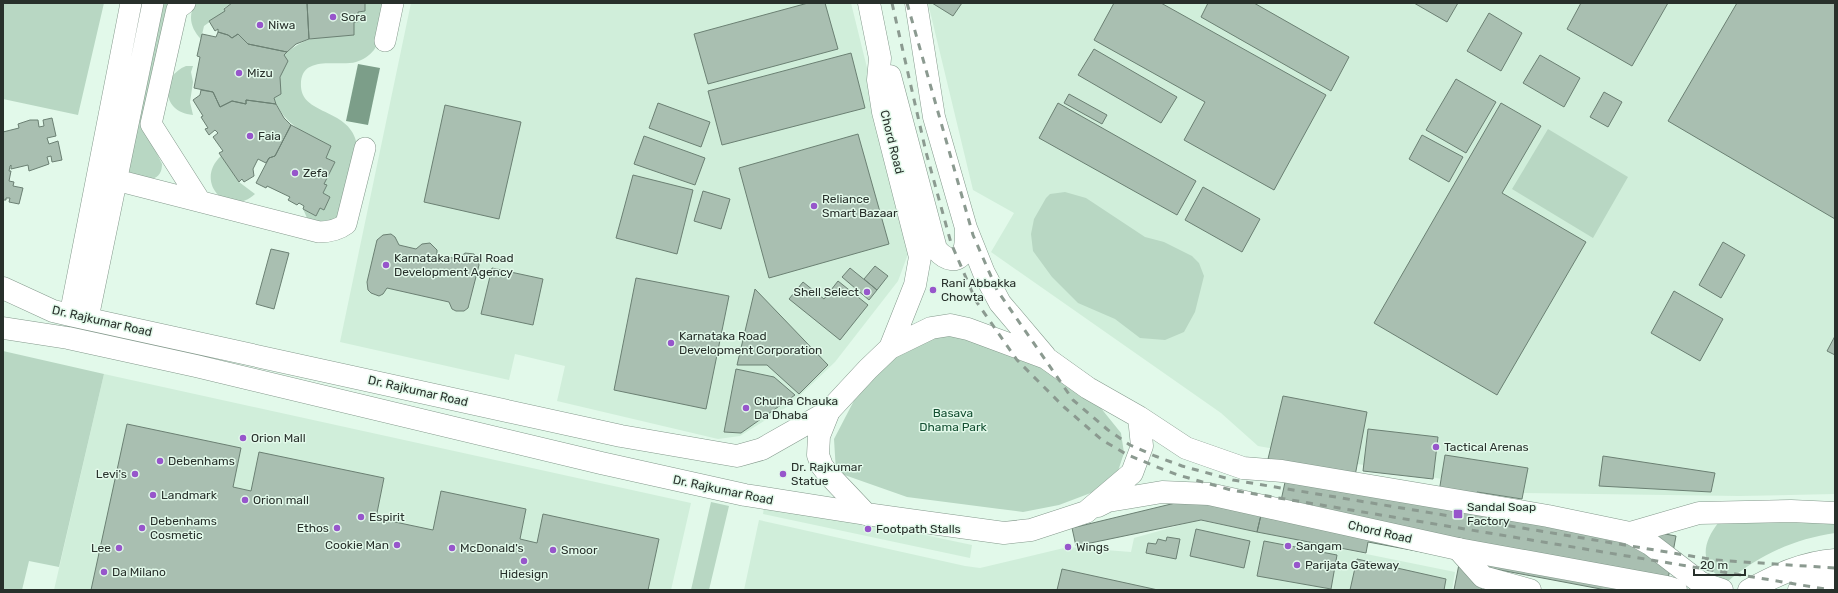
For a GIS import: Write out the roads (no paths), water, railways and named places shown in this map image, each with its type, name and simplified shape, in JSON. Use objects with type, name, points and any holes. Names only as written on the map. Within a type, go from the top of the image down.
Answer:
[{"type":"main road","name":"Chord Road","points":[[869,3],[880,58],[878,80],[883,112],[920,257],[915,285],[890,348]]},
{"type":"main road","points":[[916,3],[934,117],[966,228],[984,273],[1000,302],[1046,358],[1088,388],[1139,417],[1186,448],[1243,468],[1282,471],[1525,512],[1630,533],[1650,544],[1701,583],[1722,590]]},
{"type":"main road","points":[[880,58],[890,77],[936,249],[943,257],[950,260],[956,258],[962,253],[965,247],[966,228]]},
{"type":"main road","name":"Dr. Rajkumar Road","points":[[3,288],[53,310],[79,316],[614,435],[737,456],[762,449],[829,411]]},
{"type":"main road","points":[[3,313],[68,338]]},
{"type":"main road","points":[[866,514],[822,466],[818,455],[819,436],[829,411],[850,386],[890,348],[930,328],[950,325],[968,329],[1046,358]]},
{"type":"main road","points":[[3,328],[68,338]]},
{"type":"main road","name":"Dr. Rajkumar Road","points":[[68,338],[196,366],[608,465],[751,496],[1004,533],[1031,530],[1086,512]]},
{"type":"main road","points":[[1086,512],[1132,473],[1142,446],[1139,417]]},
{"type":"main road","name":"Chord Road","points":[[1086,512],[1108,501],[1162,492],[1210,494],[1458,549],[1667,587],[1676,590]]},
{"type":"main road","points":[[1630,533],[1700,513],[1792,511],[1835,513]]},
{"type":"main road","points":[[1458,549],[1483,576],[1530,590]]},
{"type":"main road","points":[[1750,590],[1777,574],[1820,561],[1835,560]]},
{"type":"main road","points":[[1799,590],[1825,579],[1835,578]]},
{"type":"street","points":[[79,316],[131,3]]},
{"type":"street","points":[[79,316],[116,180],[153,3]]},
{"type":"street","points":[[185,3],[177,9],[151,124],[200,201]]},
{"type":"street","points":[[385,41],[393,3]]},
{"type":"street","points":[[116,180],[319,232],[337,229],[346,224],[365,148]]},
{"type":"railway","points":[[892,3],[926,152],[951,243],[976,301],[1017,360],[1064,407],[1102,440],[1126,454],[1152,465],[1178,475],[1231,490],[1831,590]]},
{"type":"railway","points":[[907,3],[973,235],[997,290],[1073,400],[1108,430],[1130,445],[1182,466],[1233,480],[1715,560],[1835,568]]},
{"type":"place","name":"Sora","points":[[333,17]]},
{"type":"place","name":"Niwa","points":[[260,25]]},
{"type":"place","name":"Mizu","points":[[239,73]]},
{"type":"place","name":"Faia","points":[[250,136]]},
{"type":"place","name":"Zefa","points":[[295,173]]},
{"type":"place","name":"Reliance Smart Bazaar","points":[[814,206]]},
{"type":"place","name":"Karnataka Rural Road Development Agency","points":[[386,265]]},
{"type":"place","name":"Rani Abbakka Chowta","points":[[933,290]]},
{"type":"place","name":"Shell Select","points":[[867,292]]},
{"type":"place","name":"Karnataka Road Development Corporation","points":[[671,343]]},
{"type":"place","name":"Chulha Chauka Da Dhaba","points":[[746,408]]},
{"type":"place","name":"Orion Mall","points":[[243,438]]},
{"type":"place","name":"Tactical Arenas","points":[[1436,447]]},
{"type":"place","name":"Debenhams","points":[[160,461]]},
{"type":"place","name":"Levi's","points":[[135,474]]},
{"type":"place","name":"Dr. Rajkumar Statue","points":[[783,474]]},
{"type":"place","name":"Landmark","points":[[153,495]]},
{"type":"place","name":"Orion mall","points":[[245,500]]},
{"type":"place","name":"Sandal Soap Factory","points":[[1458,514]]},
{"type":"place","name":"Espirit","points":[[361,517]]},
{"type":"place","name":"Debenhams Cosmetic","points":[[142,528]]},
{"type":"place","name":"Ethos","points":[[337,528]]},
{"type":"place","name":"Footpath Stalls","points":[[868,529]]},
{"type":"place","name":"Cookie Man","points":[[397,545]]},
{"type":"place","name":"Sangam","points":[[1288,546]]},
{"type":"place","name":"Wings","points":[[1068,547]]},
{"type":"place","name":"Lee","points":[[119,548]]},
{"type":"place","name":"McDonald's","points":[[452,548]]},
{"type":"place","name":"Smoor","points":[[553,550]]},
{"type":"place","name":"Hidesign","points":[[524,561]]},
{"type":"place","name":"Parijata Gateway","points":[[1297,565]]},
{"type":"place","name":"Da Milano","points":[[104,572]]},
{"type":"park label","name":"Basava Dhama Park","points":[[953,420]]}]
